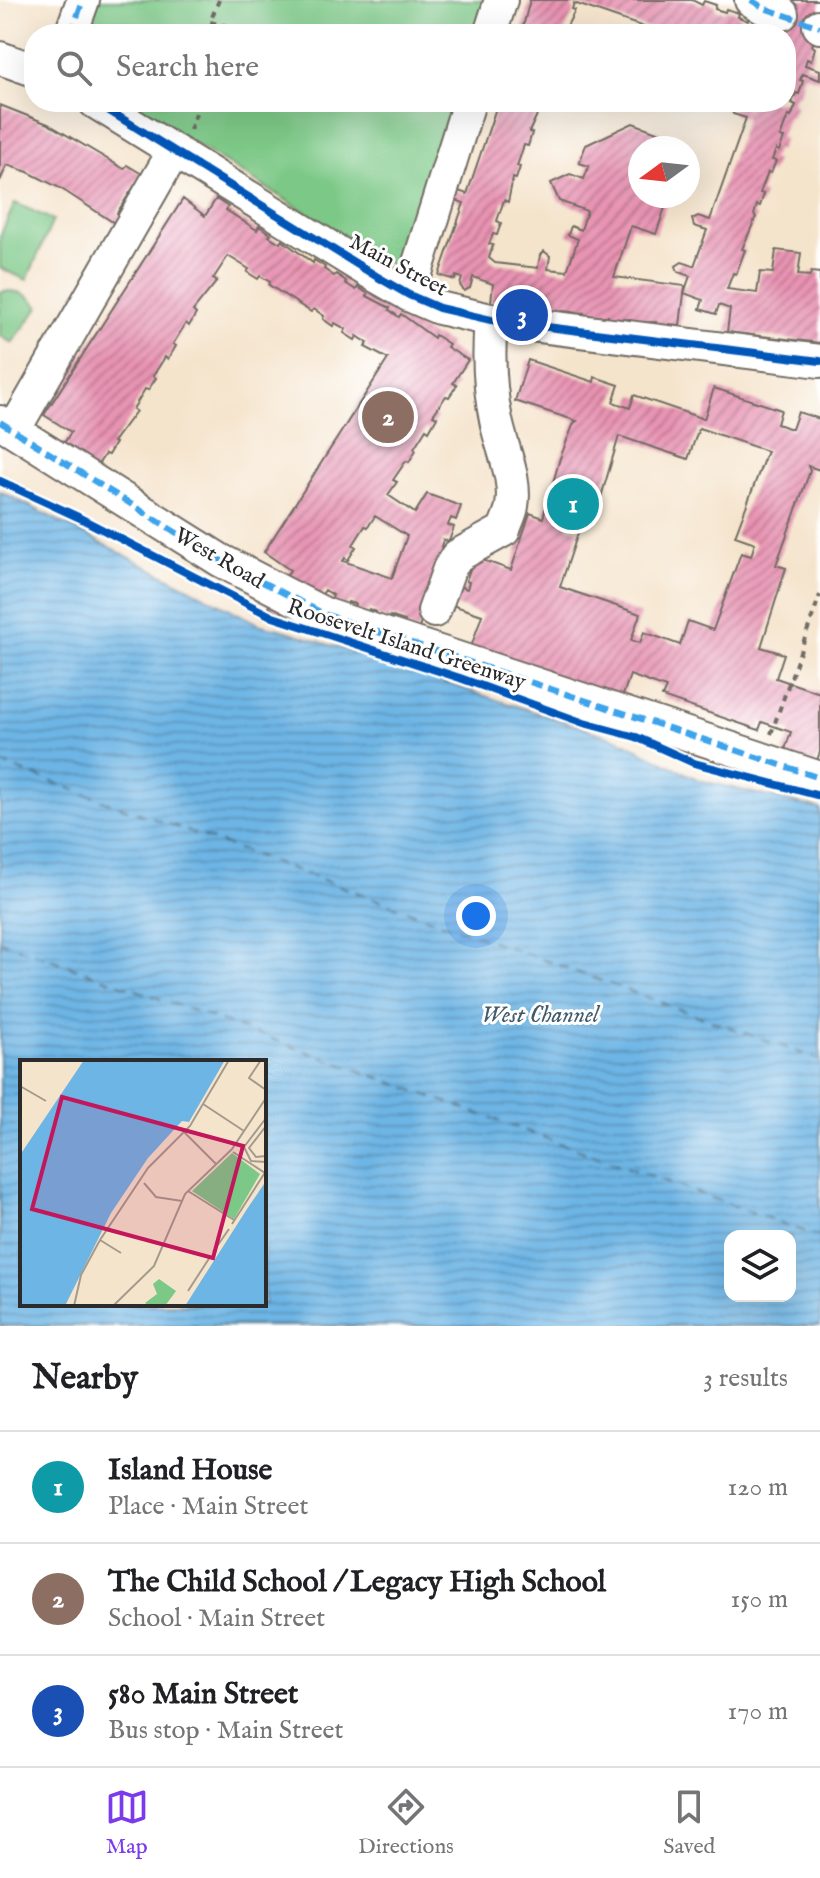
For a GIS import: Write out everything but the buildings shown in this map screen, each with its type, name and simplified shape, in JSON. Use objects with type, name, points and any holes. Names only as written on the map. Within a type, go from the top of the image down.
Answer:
[{"type":"street","points":[[75,24],[83,0]]},
{"type":"street","points":[[493,24],[501,0]]},
{"type":"street","points":[[751,0],[782,14]]},
{"type":"street","points":[[0,58],[24,66]]},
{"type":"street","name":"Main Street","points":[[118,112],[182,140],[409,295],[448,310],[491,320],[820,361]]},
{"type":"street","points":[[409,295],[466,112]]},
{"type":"street","points":[[7,426],[182,140]]},
{"type":"street","points":[[434,611],[457,556],[504,530],[513,505],[511,480],[496,423],[491,388],[491,320]]},
{"type":"street","name":"West Road","points":[[7,426],[220,560],[324,614],[820,778]]},
{"type":"path","points":[[218,24],[210,22],[219,0]]},
{"type":"path","points":[[182,140],[195,112]]},
{"type":"path","points":[[762,759],[820,595]]},
{"type":"green space","points":[[94,0],[493,0],[485,24],[86,24]]},
{"type":"green space","points":[[143,112],[455,112],[401,271]]},
{"type":"green space","points":[[15,203],[53,220],[27,280],[0,268],[0,236]]},
{"type":"green space","points":[[0,292],[24,294],[39,307],[12,343],[0,336]]},
{"type":"water","name":"West Channel","points":[[0,491],[261,625],[620,740],[699,780],[820,809],[820,1326],[0,1326]]},
{"type":"ferry route","points":[[0,763],[820,1060]]},
{"type":"ferry route","points":[[0,941],[820,1237]]},
{"type":"marked path","points":[[75,24],[83,0]]},
{"type":"marked path","points":[[751,0],[764,8],[820,27]]},
{"type":"marked path","points":[[0,422],[220,560],[324,614],[820,778]]},
{"type":"cycle path","points":[[111,112],[376,276],[439,308],[491,320],[820,361]]},
{"type":"cycle path","name":"Roosevelt Island Greenway","points":[[0,481],[78,517],[273,617],[460,678],[584,723],[636,737],[694,763],[820,796]]},
{"type":"place","name":"580 Main Street","points":[[522,315]]},
{"type":"place","name":"The Child School / Legacy High School","points":[[388,417]]},
{"type":"place","name":"Island House","points":[[573,504]]}]
